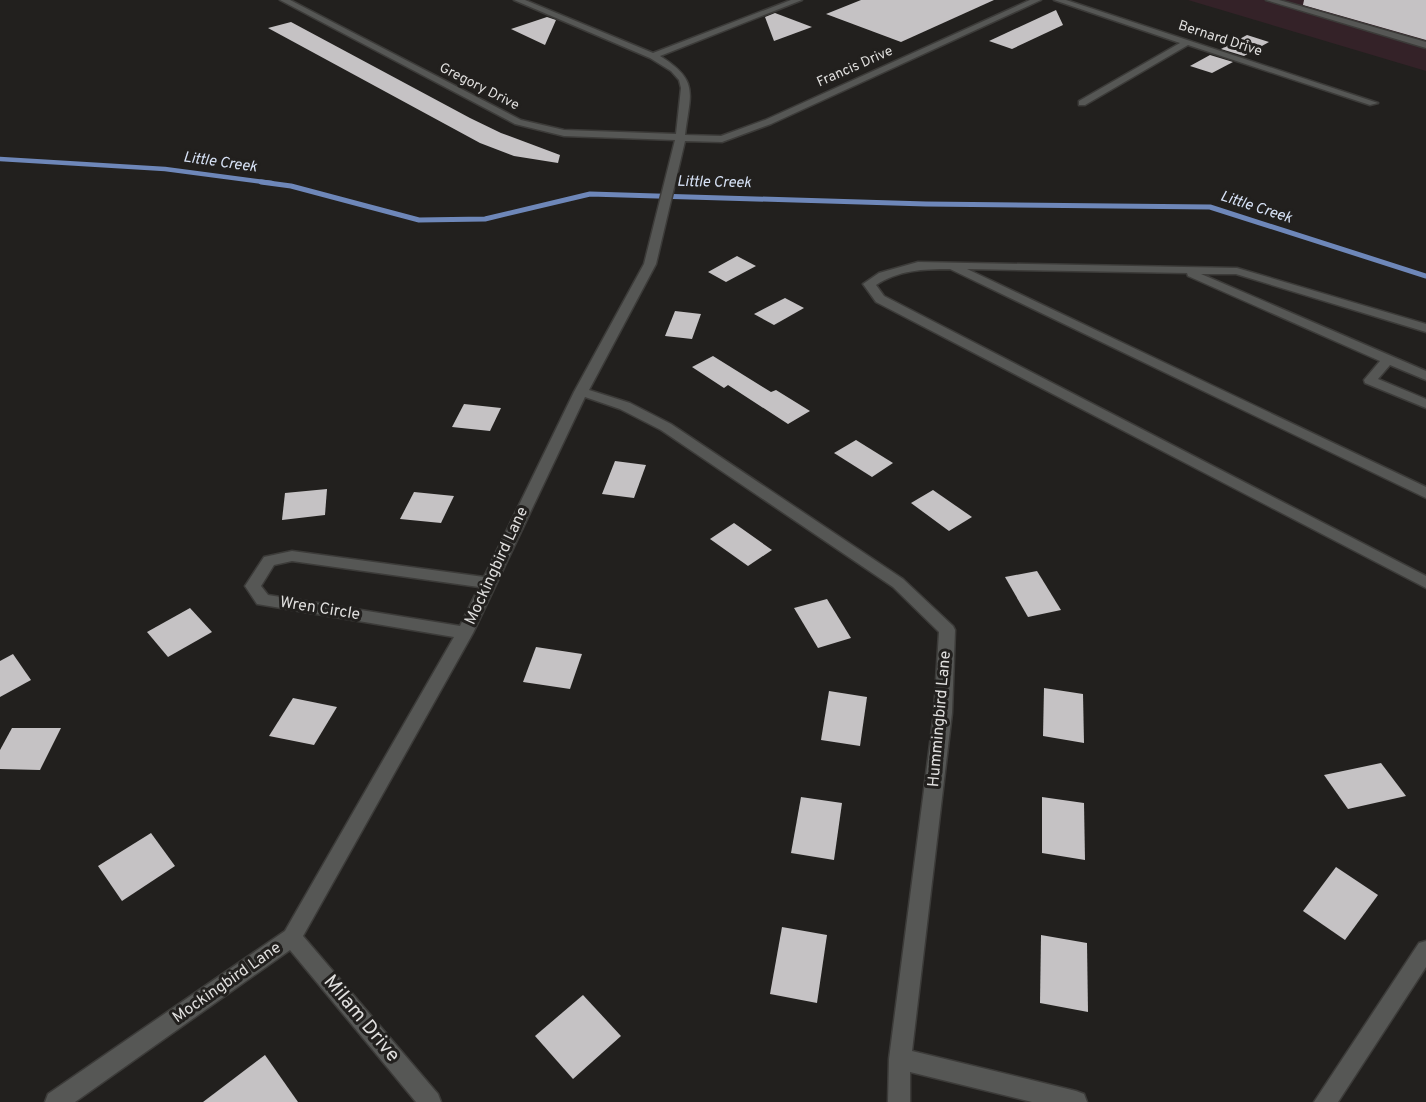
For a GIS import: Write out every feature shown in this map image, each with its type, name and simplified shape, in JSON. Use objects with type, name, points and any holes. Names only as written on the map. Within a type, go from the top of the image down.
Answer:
[{"type":"street","name":"Gregory Drive","points":[[284,0],[518,122],[564,133],[680,139]]},
{"type":"street","name":"Mockingbird Lane","points":[[56,1102],[292,937],[465,633],[581,392],[650,264],[680,139],[686,88],[683,79],[674,69],[653,56],[518,0]]},
{"type":"street","points":[[531,6],[549,0]]},
{"type":"street","points":[[653,56],[798,0]]},
{"type":"street","name":"Francis Drive","points":[[680,139],[722,139],[768,122],[1037,0]]},
{"type":"street","name":"Bernard Drive","points":[[1058,0],[1373,102]]},
{"type":"street","points":[[1270,0],[1426,45]]},
{"type":"street","points":[[1082,103],[1186,43]]},
{"type":"street","points":[[1426,328],[1237,271],[918,264],[883,275],[869,284],[880,298],[1426,583]]},
{"type":"street","points":[[949,265],[1426,493]]},
{"type":"street","points":[[1184,270],[1426,376]]},
{"type":"street","points":[[1388,359],[1370,380],[1426,404]]},
{"type":"street","name":"Hummingbird Lane","points":[[581,392],[614,400],[636,409],[666,427],[898,583],[947,630],[944,713],[900,1059],[899,1102]]},
{"type":"street","name":"Wren Circle","points":[[465,633],[263,600],[253,586],[269,561],[292,556],[488,583]]},
{"type":"street","name":"Milam Drive","points":[[292,937],[430,1102]]},
{"type":"street","points":[[1325,1102],[1426,950]]},
{"type":"street","points":[[900,1059],[1076,1102]]},
{"type":"shaded area","points":[[1188,0],[1426,0],[1426,71]]},
{"type":"building","points":[[861,0],[994,0],[901,42],[826,14]]},
{"type":"building","points":[[1304,0],[1426,0],[1426,40],[1303,5]]},
{"type":"building","points":[[1056,10],[1063,25],[1012,49],[989,41]]},
{"type":"building","points":[[775,13],[812,27],[774,41],[765,17]]},
{"type":"building","points":[[547,17],[556,20],[545,45],[511,29]]},
{"type":"building","points":[[291,22],[470,118],[501,133],[560,155],[558,163],[514,156],[480,143],[268,28]]},
{"type":"building","points":[[1247,35],[1269,42],[1244,56],[1221,49]]},
{"type":"building","points":[[1210,55],[1233,62],[1212,73],[1190,66]]},
{"type":"building","points":[[737,256],[756,266],[726,282],[708,272]]},
{"type":"building","points":[[785,298],[804,308],[774,325],[754,314]]},
{"type":"building","points":[[675,311],[701,314],[692,339],[665,336]]},
{"type":"building","points":[[713,356],[771,392],[776,390],[810,411],[788,424],[728,385],[724,388],[692,367]]},
{"type":"building","points":[[464,404],[501,408],[490,431],[452,427]]},
{"type":"building","points":[[856,440],[893,463],[872,477],[834,453]]},
{"type":"building","points":[[615,461],[646,465],[634,498],[602,494]]},
{"type":"building","points":[[327,489],[325,515],[282,520],[285,493]]},
{"type":"building","points":[[933,490],[972,517],[949,531],[911,503]]},
{"type":"building","points":[[414,492],[454,496],[441,523],[400,519]]},
{"type":"building","points":[[734,523],[772,550],[748,566],[710,539]]},
{"type":"building","points":[[1037,571],[1061,610],[1028,617],[1005,577]]},
{"type":"building","points":[[827,599],[851,638],[818,648],[794,608]]},
{"type":"building","points":[[190,608],[212,632],[168,657],[147,632]]},
{"type":"building","points":[[536,647],[582,654],[570,689],[523,682]]},
{"type":"building","points":[[13,654],[31,680],[0,697],[0,661]]},
{"type":"building","points":[[1044,688],[1083,694],[1084,743],[1043,736]]},
{"type":"building","points":[[829,691],[867,697],[860,746],[821,740]]},
{"type":"building","points":[[293,698],[337,707],[314,745],[269,736]]},
{"type":"building","points":[[12,728],[61,728],[40,770],[0,769],[0,750]]},
{"type":"building","points":[[1381,763],[1406,796],[1348,809],[1324,775]]},
{"type":"building","points":[[801,797],[842,803],[834,860],[791,853]]},
{"type":"building","points":[[1042,797],[1084,803],[1085,860],[1042,853]]},
{"type":"building","points":[[151,833],[175,866],[122,901],[98,866]]},
{"type":"building","points":[[1336,867],[1378,895],[1345,940],[1303,911]]},
{"type":"building","points":[[782,927],[827,935],[817,1003],[770,994]]},
{"type":"building","points":[[1041,935],[1087,943],[1088,1012],[1040,1003]]},
{"type":"building","points":[[583,995],[621,1036],[573,1079],[535,1036]]},
{"type":"building","points":[[265,1055],[298,1102],[203,1102]]},
{"type":"waterway","name":"Little Creek","points":[[0,159],[165,169],[272,183]]},
{"type":"waterway","name":"Little Creek","points":[[261,182],[291,186],[419,220],[485,219],[590,194],[926,204],[1210,207],[1426,276]]}]
